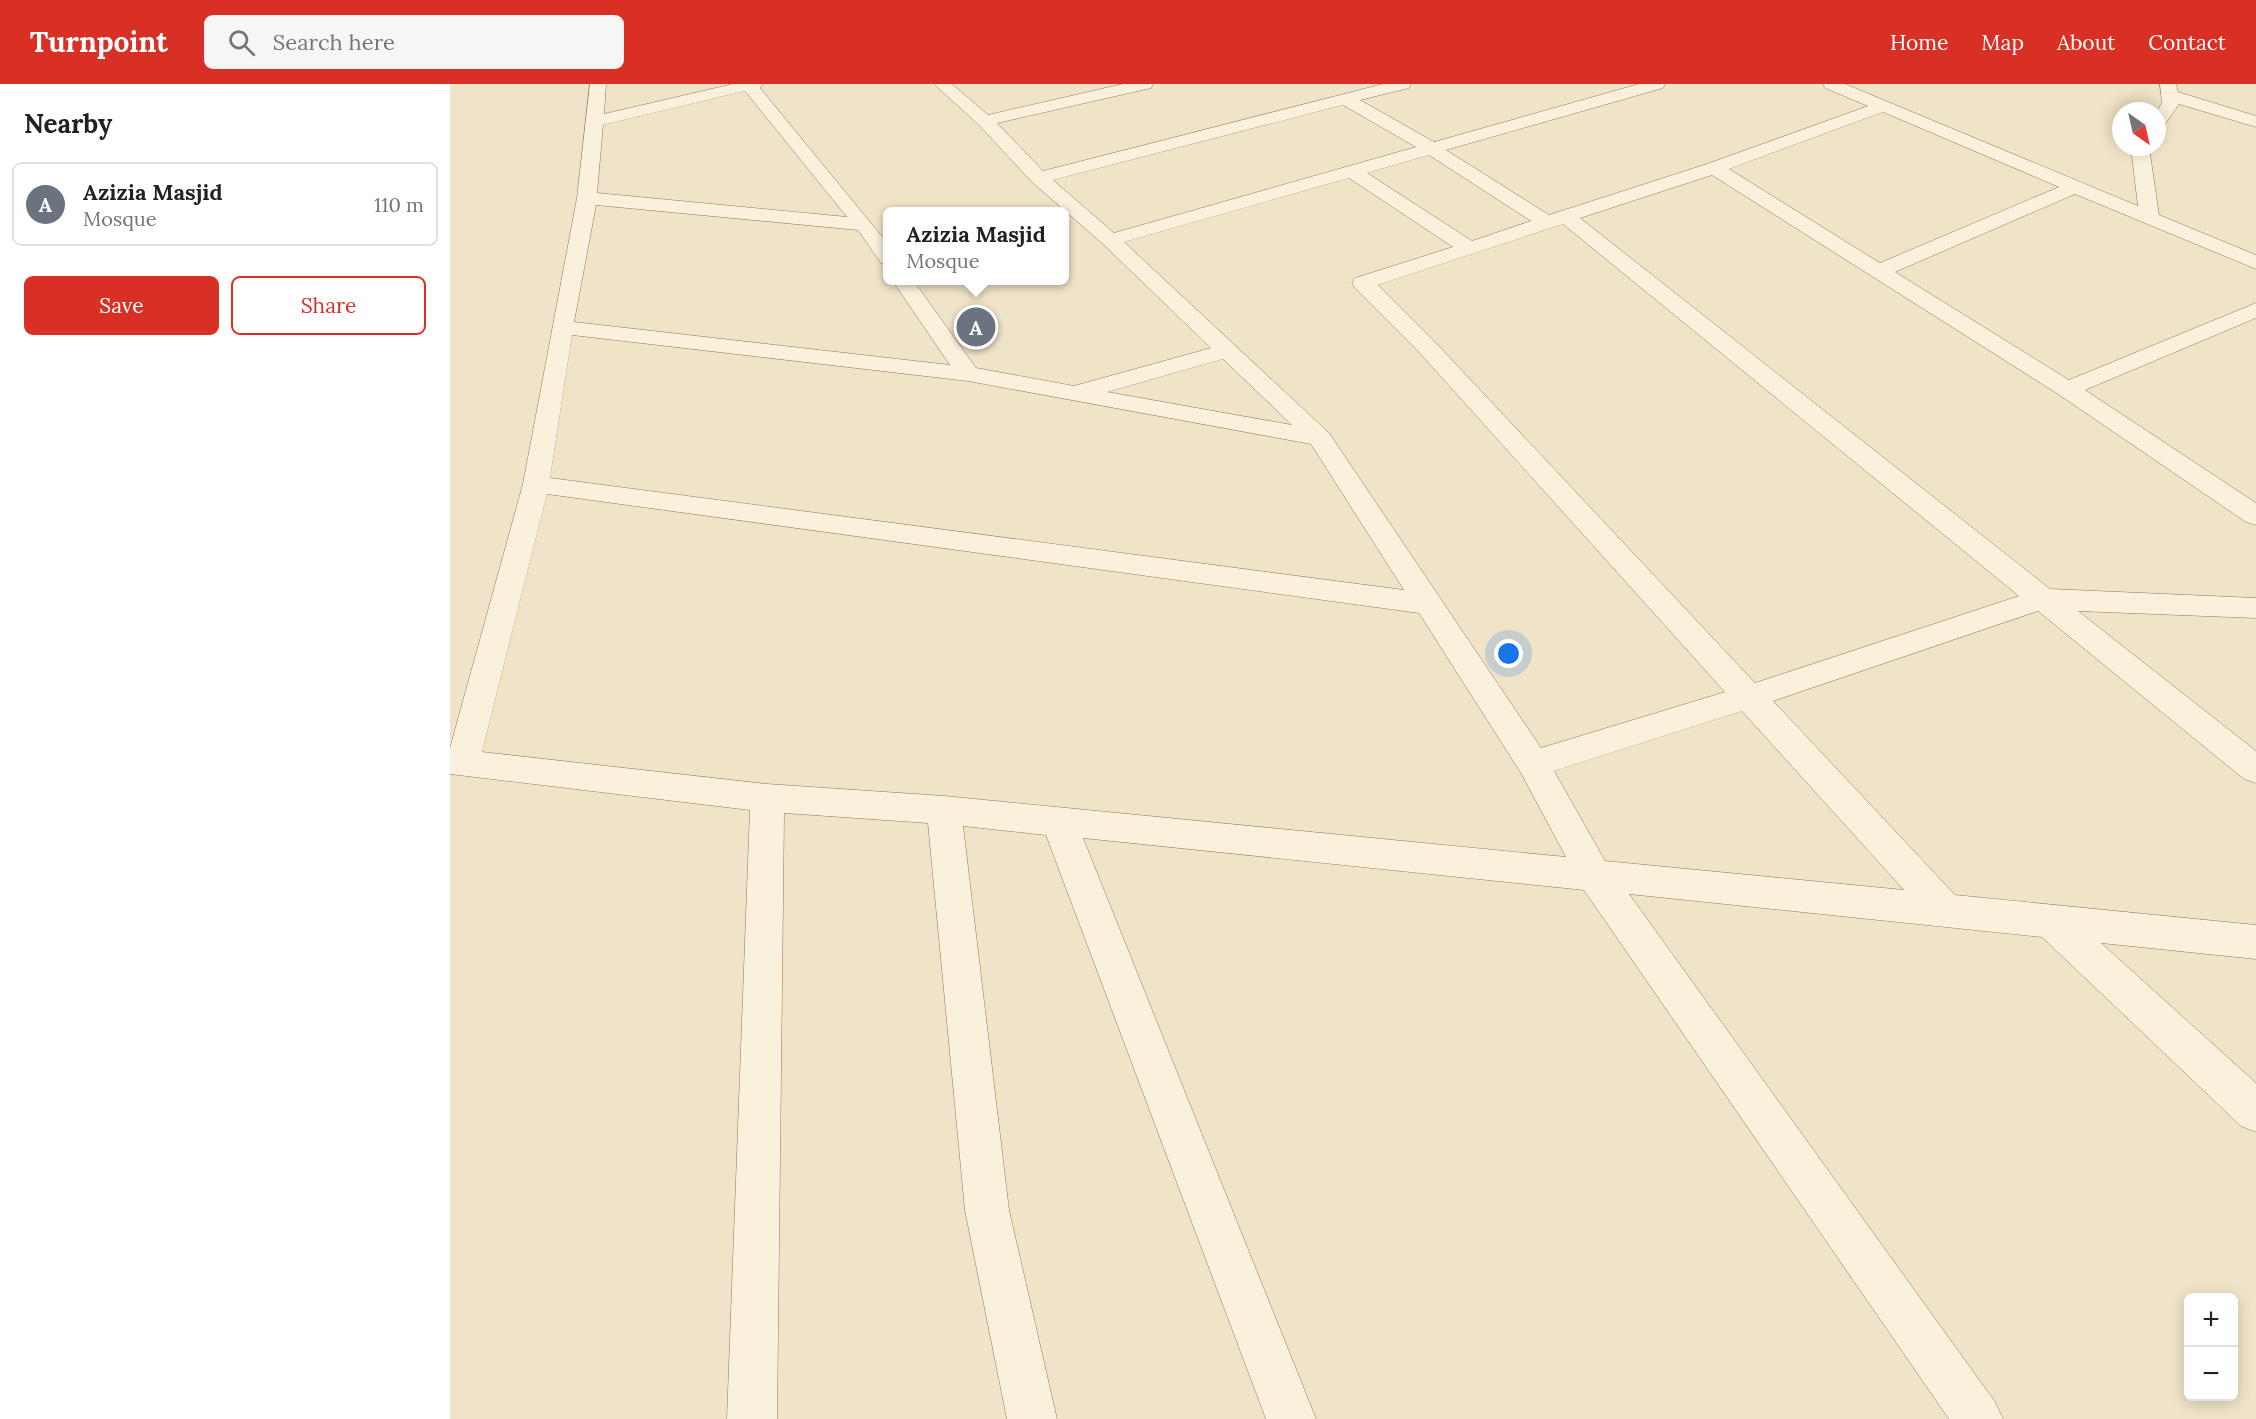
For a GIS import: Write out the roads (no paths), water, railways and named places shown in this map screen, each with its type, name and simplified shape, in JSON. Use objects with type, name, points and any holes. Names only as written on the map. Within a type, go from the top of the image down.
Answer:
[{"type":"street","points":[[598,84],[586,198],[536,484],[456,761],[767,798],[944,810],[2256,942]]},
{"type":"street","points":[[942,84],[985,121],[1039,178],[1110,240],[1320,438],[1431,604],[1533,764],[1594,875],[1978,1419]]},
{"type":"street","points":[[985,121],[1145,84]]},
{"type":"street","points":[[1110,240],[1657,84]]},
{"type":"street","points":[[1831,84],[2256,263]]},
{"type":"street","points":[[593,122],[752,85],[883,252]]},
{"type":"street","points":[[1039,178],[1395,85]]},
{"type":"street","points":[[2166,112],[2169,109],[2170,90],[2256,122]]},
{"type":"street","points":[[1345,99],[1555,219],[2042,598],[2256,770]]},
{"type":"street","points":[[1883,106],[1714,168],[1363,283],[1427,347],[1945,910]]},
{"type":"street","points":[[2141,156],[2149,217]]},
{"type":"street","points":[[1714,168],[2067,389],[2256,516]]},
{"type":"street","points":[[1351,171],[1468,247]]},
{"type":"street","points":[[1877,272],[2077,186]]},
{"type":"street","points":[[586,198],[864,225]]},
{"type":"street","points":[[906,285],[968,374]]},
{"type":"street","points":[[2067,389],[2256,310]]},
{"type":"street","points":[[562,327],[968,374],[1320,438]]},
{"type":"street","points":[[1074,393],[1226,351]]},
{"type":"street","points":[[536,484],[1431,604]]},
{"type":"street","points":[[1533,764],[1749,697],[2042,598],[2256,608]]},
{"type":"street","points":[[752,1419],[767,798]]},
{"type":"street","points":[[944,810],[987,1210],[1032,1419]]},
{"type":"street","points":[[1059,822],[1291,1419]]},
{"type":"street","points":[[2051,921],[2256,1111]]},
{"type":"place","name":"Azizia Masjid","points":[[976,327]]}]
